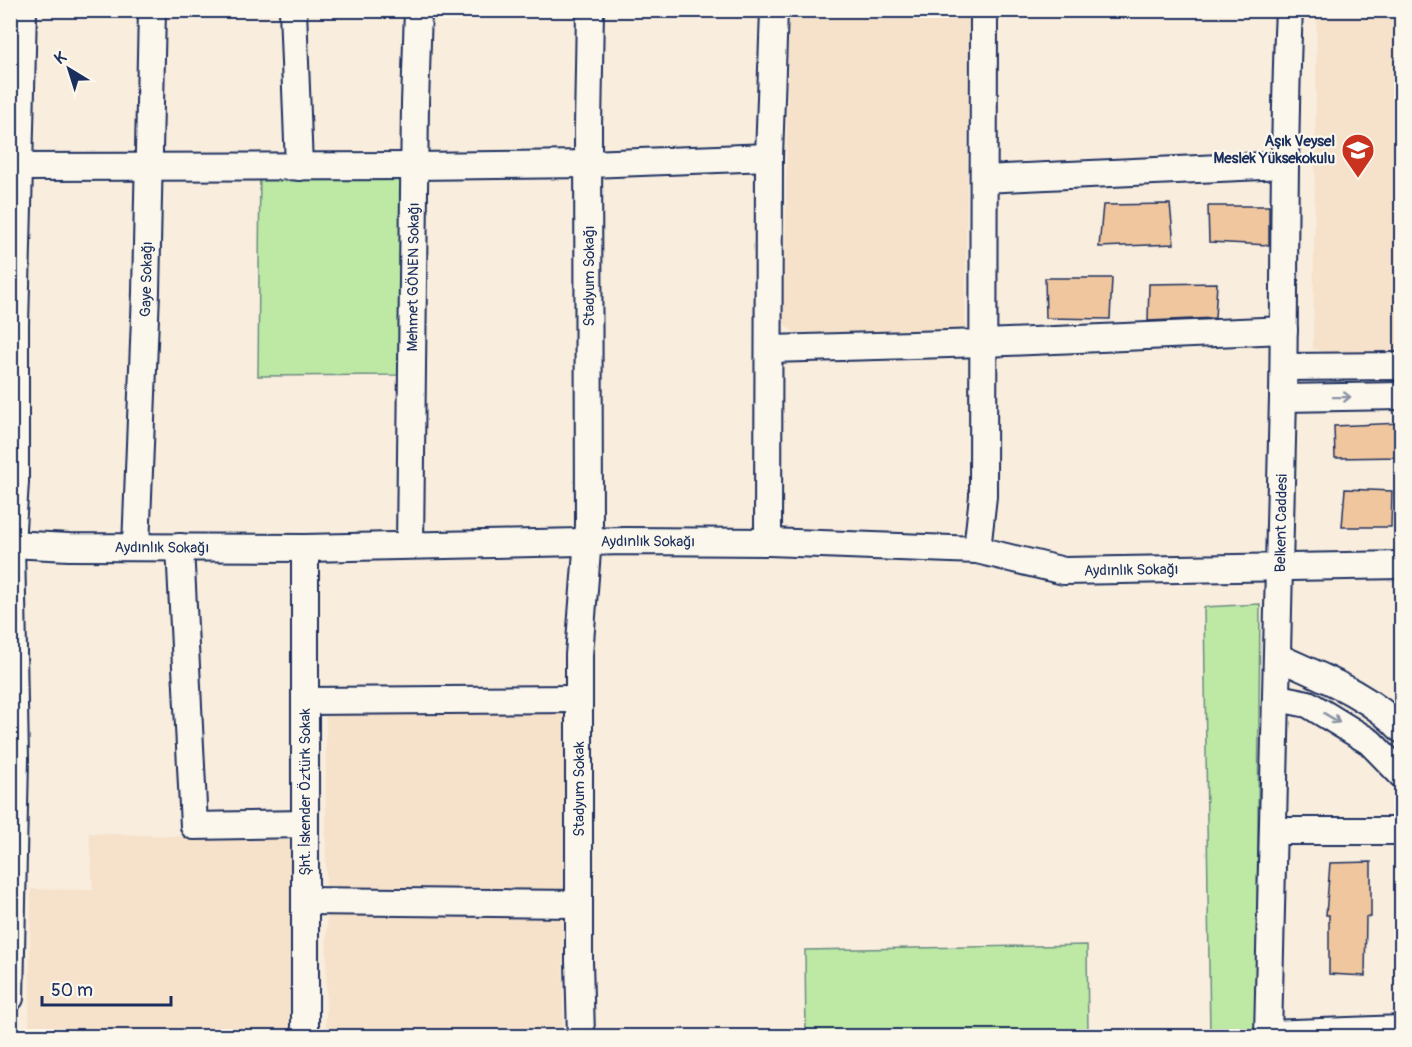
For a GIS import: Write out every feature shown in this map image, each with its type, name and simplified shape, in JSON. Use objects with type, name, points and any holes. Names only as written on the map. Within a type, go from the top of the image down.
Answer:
[{"type":"street","points":[[10,998],[15,759],[11,544],[15,482],[15,167],[23,10]]},
{"type":"street","name":"Gaye Sokağı","points":[[136,548],[146,292],[152,10]]},
{"type":"street","points":[[293,10],[299,167]]},
{"type":"street","name":"Mehmet GÖNEN Sokağı","points":[[410,544],[418,10]]},
{"type":"street","name":"Stadyum Sokağı","points":[[586,542],[589,525],[590,10]]},
{"type":"street","points":[[770,542],[768,535],[769,157],[774,10]]},
{"type":"street","points":[[976,550],[983,496],[984,10]]},
{"type":"street","name":"Belkent Caddesi","points":[[1268,1035],[1281,566],[1285,93],[1289,10]]},
{"type":"street","points":[[15,167],[589,164],[769,157]]},
{"type":"street","points":[[984,179],[1285,165]]},
{"type":"street","points":[[770,349],[984,343],[1284,330]]},
{"type":"street","points":[[1284,366],[1401,366]]},
{"type":"street","points":[[1283,398],[1401,396]]},
{"type":"street","name":"Stadyum Sokak","points":[[581,1036],[579,656],[586,542]]},
{"type":"street","name":"Aydınlık Sokağı","points":[[11,544],[136,548],[305,548],[410,544],[770,542],[976,550],[1064,571],[1401,565]]},
{"type":"street","points":[[180,547],[194,826],[305,824]]},
{"type":"street","name":"Şht. İskender Öztürk Sokak","points":[[305,548],[305,1036]]},
{"type":"street","points":[[1278,657],[1343,687],[1398,723]]},
{"type":"street","points":[[1278,698],[1308,704],[1370,742],[1401,775]]},
{"type":"street","points":[[305,701],[579,699]]},
{"type":"street","points":[[1274,831],[1401,831]]},
{"type":"street","points":[[305,901],[579,904]]},
{"type":"street","points":[[1268,1035],[1401,1029]]},
{"type":"shaded area","points":[[789,11],[969,11],[965,327],[952,336],[794,332],[784,324]]},
{"type":"shaded area","name":"Aşık Veysel Meslek Yüksekokulu","points":[[1317,11],[1401,11],[1401,356],[1337,357],[1313,348]]},
{"type":"shaded area","points":[[569,708],[567,892],[326,887],[326,713]]},
{"type":"shaded area","points":[[89,833],[306,841],[297,1036],[29,1036],[31,889],[93,890]]},
{"type":"shaded area","points":[[327,913],[563,917],[563,1036],[326,1036]]},
{"type":"green space","points":[[403,165],[398,375],[258,376],[260,166]]},
{"type":"green space","points":[[1260,604],[1256,1036],[1210,1036],[1204,607]]},
{"type":"green space","points":[[1087,945],[1088,1036],[806,1036],[805,950]]},
{"type":"building","points":[[1170,204],[1174,244],[1099,247],[1103,205]]},
{"type":"building","points":[[1208,206],[1269,206],[1269,245],[1209,242]]},
{"type":"building","points":[[1045,278],[1112,278],[1110,319],[1046,318]]},
{"type":"building","points":[[1217,283],[1215,318],[1148,321],[1149,284]]},
{"type":"building","points":[[1401,423],[1401,457],[1335,458],[1334,426]]},
{"type":"building","points":[[1345,489],[1392,491],[1391,527],[1342,527]]},
{"type":"building","points":[[1371,862],[1371,917],[1366,917],[1365,976],[1329,974],[1329,915],[1326,915],[1330,863]]},
{"type":"place","name":"Aşık Veysel Meslek Yüksekokulu","points":[[1358,179]]}]
